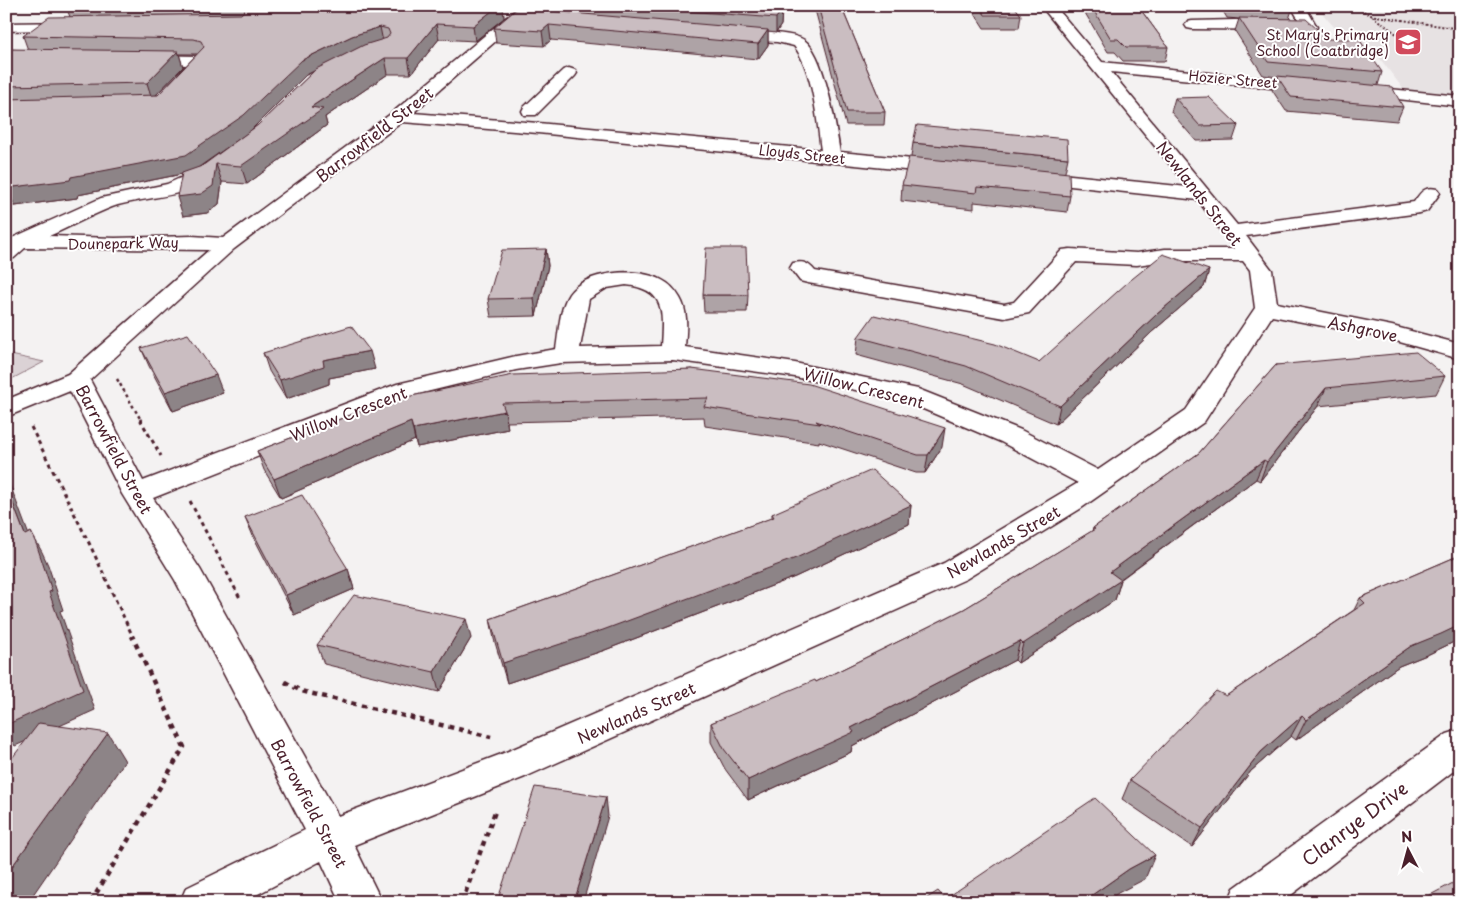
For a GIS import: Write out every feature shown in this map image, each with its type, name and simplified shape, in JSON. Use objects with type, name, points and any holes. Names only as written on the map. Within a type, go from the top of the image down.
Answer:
[{"type":"street","name":"Newlands Street","points":[[201,902],[330,837],[512,766],[955,571],[1070,502],[1195,416],[1266,308],[1261,270],[1204,195],[1048,6]]},
{"type":"street","points":[[1192,25],[1236,24],[1310,27],[1298,6]]},
{"type":"street","name":"Barrowfield Street","points":[[361,902],[330,837],[189,577],[136,494],[77,379],[227,245],[398,117],[435,95],[516,10]]},
{"type":"street","points":[[6,28],[84,26]]},
{"type":"street","points":[[715,34],[798,42],[805,50],[823,100],[831,156]]},
{"type":"street","points":[[132,60],[199,61],[170,94]]},
{"type":"street","name":"Hozier Street","points":[[1096,66],[1322,88]]},
{"type":"street","points":[[511,110],[539,112],[569,73]]},
{"type":"street","points":[[1342,90],[1460,101]]},
{"type":"street","name":"Lloyds Street","points":[[398,117],[548,129],[966,170]]},
{"type":"street","points":[[11,243],[108,202],[172,189],[200,178],[224,160]]},
{"type":"street","points":[[1014,175],[1204,195]]},
{"type":"street","points":[[1232,232],[1420,207],[1430,193]]},
{"type":"street","name":"Dounepark Way","points":[[11,243],[114,244],[192,242],[227,245]]},
{"type":"street","points":[[801,268],[808,276],[1004,311],[1021,308],[1070,255],[1137,259],[1165,255],[1249,255]]},
{"type":"street","points":[[566,356],[577,298],[588,288],[603,281],[623,280],[647,280],[660,287],[670,299],[673,314],[672,353]]},
{"type":"street","name":"Ashgrove","points":[[1266,308],[1392,333],[1460,352]]},
{"type":"street","name":"Willow Crescent","points":[[136,494],[406,389],[516,363],[566,356],[672,353],[795,370],[909,394],[1011,436],[1099,482]]},
{"type":"street","points":[[12,407],[77,379]]},
{"type":"street","name":"Clanrye Drive","points":[[1249,902],[1460,745]]},
{"type":"path","points":[[1357,6],[1416,48]]},
{"type":"path","points":[[1370,15],[1460,28]]},
{"type":"path","points":[[12,407],[39,439],[78,518],[184,746],[92,902]]},
{"type":"path","points":[[462,902],[512,766]]},
{"type":"shaded area","name":"St Mary's Primary School (Coatbridge)","points":[[1316,6],[1460,6],[1460,95],[1404,90],[1378,56],[1335,28]]},
{"type":"shaded area","points":[[6,354],[44,362],[6,382]]},
{"type":"building","points":[[243,6],[498,6],[473,26],[436,24],[408,58],[385,58],[311,107],[323,109],[241,166],[216,164],[213,186],[201,194],[177,197],[182,173],[202,166],[258,125],[316,69],[364,45],[387,38],[390,34],[388,29],[380,27],[352,36],[302,60],[244,115],[186,155],[71,177],[70,180],[6,188],[6,99],[158,95],[204,47],[201,41],[194,39],[23,36],[49,17],[241,14],[245,10]]},
{"type":"building","points":[[520,6],[546,6],[549,11],[768,30],[758,44],[549,25],[542,31],[494,28]]},
{"type":"building","points":[[622,6],[720,6],[782,10],[776,18]]},
{"type":"building","points":[[818,6],[841,6],[885,112],[847,112]]},
{"type":"building","points":[[980,6],[1014,6],[1021,15],[985,15]]},
{"type":"building","points":[[1091,6],[1138,6],[1168,47],[1126,47],[1118,39],[1111,39]]},
{"type":"building","points":[[1247,6],[1292,6],[1293,7]]},
{"type":"building","points":[[1239,18],[1306,19],[1328,39],[1359,39],[1382,72],[1268,62]]},
{"type":"building","points":[[6,49],[178,51],[147,83],[6,86]]},
{"type":"building","points":[[1277,76],[1392,87],[1403,107],[1291,97]]},
{"type":"building","points":[[1209,97],[1238,125],[1200,126],[1175,98]]},
{"type":"building","points":[[917,125],[1067,139],[1068,158],[913,143]]},
{"type":"building","points":[[909,157],[1069,173],[1070,196],[977,187],[976,193],[902,185]]},
{"type":"building","points":[[706,248],[746,248],[748,295],[703,295]]},
{"type":"building","points":[[546,249],[534,298],[488,299],[502,250]]},
{"type":"building","points":[[1163,254],[1209,270],[1157,314],[1060,406],[966,366],[858,337],[874,315],[995,344],[1039,362],[1127,283]]},
{"type":"building","points":[[351,326],[370,351],[323,360],[324,366],[280,380],[263,353]]},
{"type":"building","points":[[188,334],[216,375],[165,392],[141,348]]},
{"type":"building","points":[[1416,352],[1445,376],[1326,388],[1267,462],[1264,460],[1110,572],[1121,580],[1023,644],[1020,641],[851,728],[854,732],[748,780],[724,749],[711,723],[815,680],[816,682],[964,609],[1095,529],[1093,528],[1199,453],[1276,365]]},
{"type":"building","points":[[692,369],[809,384],[945,428],[928,455],[918,455],[816,421],[820,424],[704,407],[708,398],[502,403],[505,411],[413,429],[411,422],[274,479],[257,451],[387,401],[513,375]]},
{"type":"building","points":[[872,470],[911,505],[796,558],[603,630],[503,663],[490,619],[774,517],[772,514]]},
{"type":"building","points":[[6,485],[25,535],[31,532],[37,546],[52,591],[49,592],[83,690],[6,725]]},
{"type":"building","points":[[302,495],[348,569],[286,595],[245,517]]},
{"type":"building","points":[[1460,555],[1460,625],[1411,646],[1306,720],[1302,716],[1261,752],[1202,828],[1130,780],[1216,691],[1226,696],[1365,603],[1360,598]]},
{"type":"building","points":[[354,595],[466,619],[434,672],[317,645]]},
{"type":"building","points":[[39,723],[108,733],[6,875],[6,766]]},
{"type":"building","points":[[535,787],[606,797],[574,902],[497,902]]},
{"type":"building","points":[[1095,798],[1155,855],[1129,869],[1082,902],[921,902],[938,891],[945,899]]},
{"type":"building","points":[[1460,880],[1460,902],[1417,902],[1451,884]]},
{"type":"place","name":"St Mary's Primary School (Coatbridge)","points":[[1408,42]]}]
